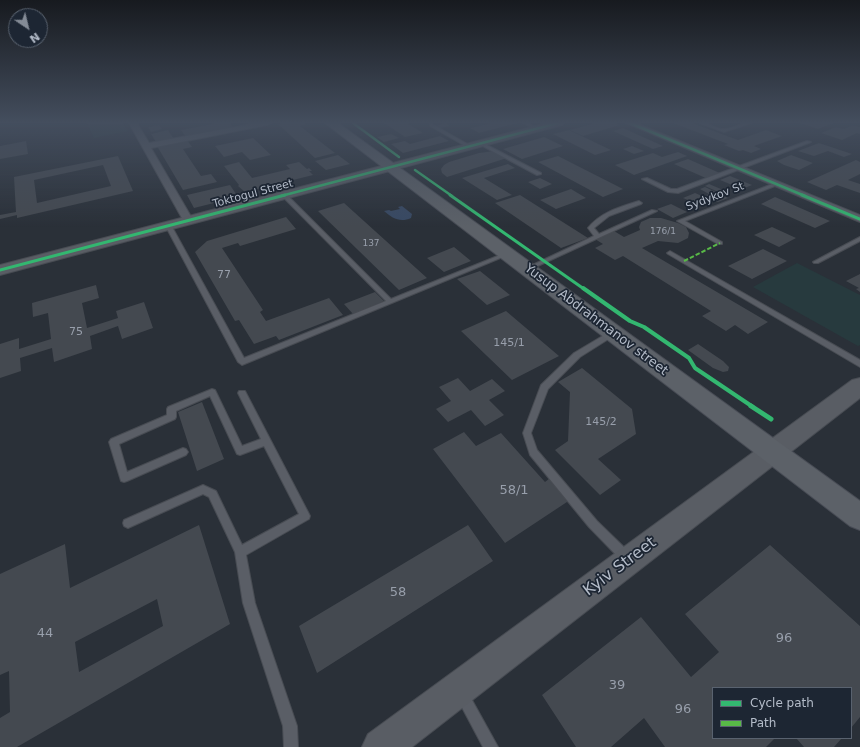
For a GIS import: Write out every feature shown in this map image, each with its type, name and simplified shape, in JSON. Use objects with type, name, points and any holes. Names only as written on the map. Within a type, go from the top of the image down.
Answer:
[{"type":"main road","name":"Yusup Abdrahmanov street","points":[[378,158],[860,517]]},
{"type":"main road","name":"Toktogul Street","points":[[0,270],[424,158]]},
{"type":"main road","name":"Kyiv Street","points":[[381,747],[860,386]]},
{"type":"street","points":[[154,158],[188,220]]},
{"type":"street","points":[[715,158],[860,218]]},
{"type":"lane","points":[[505,158],[539,174]]},
{"type":"lane","points":[[645,179],[670,191],[678,191],[766,158]]},
{"type":"lane","name":"Sydykov St","points":[[720,243],[680,221],[777,184]]},
{"type":"lane","points":[[284,195],[390,301]]},
{"type":"lane","points":[[598,237],[591,228],[595,222],[607,215],[639,203]]},
{"type":"lane","points":[[528,269],[654,211]]},
{"type":"lane","points":[[168,226],[242,362],[507,254]]},
{"type":"lane","points":[[816,262],[860,239]]},
{"type":"lane","points":[[670,253],[860,364]]},
{"type":"lane","points":[[614,333],[577,355],[544,387],[527,432],[533,452],[593,524],[629,560]]},
{"type":"lane","points":[[183,452],[124,478],[114,442],[172,417],[171,409],[212,392],[240,451],[266,441]]},
{"type":"lane","points":[[240,552],[304,516],[242,393]]},
{"type":"lane","points":[[128,523],[203,489],[214,494],[240,552],[249,603],[290,726],[291,747]]},
{"type":"lane","points":[[458,688],[491,747]]},
{"type":"green space","points":[[797,263],[860,295],[860,345],[858,346],[753,287]]},
{"type":"water","points":[[402,206],[412,214],[411,218],[403,220],[396,219],[384,211],[400,209],[398,207]]},
{"type":"building","points":[[109,158],[119,158],[133,191],[17,218],[17,215],[0,219],[0,215],[16,212],[14,177]],"holes":[[[103,165],[111,186],[37,203],[34,180]]]},
{"type":"building","points":[[164,158],[189,158],[201,176],[211,174],[217,182],[183,190]]},
{"type":"building","points":[[248,158],[259,158],[250,160]]},
{"type":"building","points":[[327,158],[342,158],[350,164],[326,170],[315,161]]},
{"type":"building","points":[[463,158],[507,158],[447,177],[442,173],[441,169],[449,162]]},
{"type":"building","points":[[552,158],[562,158],[623,189],[603,197],[538,162]]},
{"type":"building","points":[[638,158],[682,158],[634,175],[615,165]]},
{"type":"building","points":[[784,158],[799,158],[813,163],[799,170],[777,161]]},
{"type":"building","points":[[688,159],[722,174],[708,179],[674,164]]},
{"type":"building","points":[[856,160],[860,162],[860,174],[848,180],[860,184],[860,193],[837,185],[826,190],[807,182]]},
{"type":"building","points":[[239,162],[252,178],[290,169],[286,165],[299,162],[307,169],[309,168],[312,171],[309,171],[313,175],[245,192],[238,186],[239,185],[224,166]]},
{"type":"building","points":[[508,164],[515,168],[484,178],[512,195],[497,200],[462,178]]},
{"type":"building","points":[[730,176],[752,185],[742,189],[720,180]]},
{"type":"building","points":[[540,178],[552,184],[540,189],[528,182]]},
{"type":"building","points":[[709,184],[728,192],[723,194],[705,186]]},
{"type":"building","points":[[230,185],[238,197],[194,208],[187,195]]},
{"type":"building","points":[[705,187],[728,198],[718,202],[704,196],[709,194],[700,189]]},
{"type":"building","points":[[571,189],[586,198],[556,209],[540,200]]},
{"type":"building","points":[[695,193],[714,201],[702,206],[683,198]]},
{"type":"building","points":[[520,195],[588,238],[561,248],[495,203]]},
{"type":"building","points":[[775,197],[830,221],[815,228],[761,204]]},
{"type":"building","points":[[344,203],[427,278],[399,290],[318,211]]},
{"type":"building","points":[[671,204],[687,212],[673,218],[657,209]]},
{"type":"building","points":[[286,217],[296,229],[240,246],[238,243],[222,248],[263,310],[260,312],[266,321],[329,298],[343,315],[279,340],[276,336],[254,344],[239,320],[235,321],[195,252],[207,241]]},
{"type":"building","points":[[650,218],[661,218],[686,227],[689,233],[688,238],[678,243],[658,241],[642,248],[768,322],[748,334],[735,325],[726,331],[702,316],[711,311],[623,256],[615,260],[595,248],[603,244],[595,239],[614,231],[624,237],[640,230],[639,227],[641,222]]},
{"type":"building","points":[[772,227],[796,238],[779,247],[754,235]]},
{"type":"building","points":[[454,247],[471,261],[444,272],[427,258]]},
{"type":"building","points":[[763,249],[787,261],[752,279],[728,266]]},
{"type":"building","points":[[480,271],[510,295],[487,305],[457,279]]},
{"type":"building","points":[[860,274],[860,292],[856,289],[859,288],[846,281]]},
{"type":"building","points":[[96,285],[99,298],[82,303],[87,328],[118,318],[116,311],[144,302],[153,328],[122,339],[118,326],[90,336],[92,349],[54,362],[52,348],[20,358],[21,371],[0,378],[0,344],[19,338],[19,349],[51,339],[48,313],[33,317],[32,303]]},
{"type":"building","points":[[375,292],[384,301],[353,314],[344,304]]},
{"type":"building","points":[[506,311],[559,356],[512,380],[461,331]]},
{"type":"building","points":[[698,344],[723,361],[729,367],[728,371],[723,372],[713,368],[688,350]]},
{"type":"building","points":[[582,368],[632,409],[636,434],[598,459],[621,480],[600,495],[555,450],[568,441],[570,392],[558,382]]},
{"type":"building","points":[[458,378],[470,391],[492,379],[505,391],[489,400],[504,415],[485,426],[471,410],[448,422],[436,409],[451,401],[439,387]]},
{"type":"building","points":[[202,402],[224,459],[197,471],[178,412]]},
{"type":"building","points":[[464,432],[476,446],[501,433],[545,482],[550,478],[570,500],[505,543],[433,449]]},
{"type":"building","points":[[199,525],[230,624],[17,747],[0,747],[0,718],[10,712],[9,671],[0,675],[0,574],[65,544],[70,588]],"holes":[[[157,599],[163,626],[79,672],[75,642]]]},
{"type":"building","points":[[468,525],[493,561],[317,673],[299,626]]},
{"type":"building","points":[[770,545],[860,626],[860,717],[852,727],[852,687],[712,687],[712,739],[774,739],[766,747],[665,747],[644,718],[611,747],[576,747],[542,695],[641,617],[691,677],[719,652],[685,614]]},
{"type":"building","points":[[797,739],[841,739],[834,747],[804,747]]},
{"type":"marked path","points":[[684,261],[720,243]]},
{"type":"cycle path","points":[[0,270],[426,158]]},
{"type":"cycle path","points":[[714,158],[860,219]]},
{"type":"cycle path","points":[[415,170],[630,321],[644,327],[689,358],[695,368],[771,419]]}]
